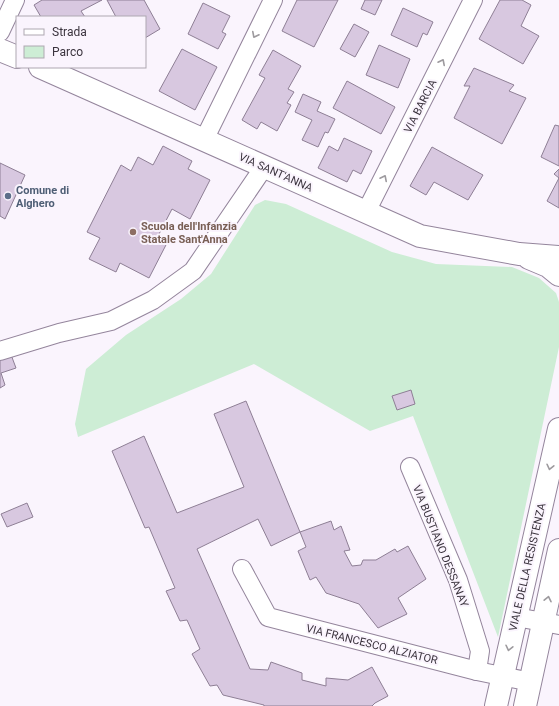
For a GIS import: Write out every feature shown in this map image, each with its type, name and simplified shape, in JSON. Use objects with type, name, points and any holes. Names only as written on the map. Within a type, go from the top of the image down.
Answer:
[{"type":"street","points":[[0,32],[15,0]]},
{"type":"street","points":[[204,140],[273,0]]},
{"type":"street","name":"VIA BARCIA","points":[[366,212],[474,0]]},
{"type":"street","points":[[0,50],[16,57]]},
{"type":"street","name":"VIA SANT'ANNA","points":[[42,68],[420,236],[519,254],[559,257]]},
{"type":"street","points":[[0,350],[59,333],[111,321],[154,300],[193,271],[264,167]]},
{"type":"street","name":"VIA SANT'ANNA","points":[[519,254],[548,266],[559,276]]},
{"type":"street","name":"VIALE DELLA RESISTENZA","points":[[496,706],[559,429]]},
{"type":"street","name":"VIA BUSTIANO DESSANAY","points":[[410,467],[458,580],[480,651],[477,671]]},
{"type":"street","points":[[525,706],[531,682],[551,624],[559,550]]},
{"type":"street","name":"VIA FRANCESCO ALZIATOR","points":[[242,569],[268,617],[477,671],[531,682]]},
{"type":"street","points":[[516,617],[551,624]]},
{"type":"green space","points":[[265,200],[286,204],[392,252],[436,264],[512,267],[539,278],[556,293],[559,302],[559,347],[498,637],[413,416],[370,431],[254,364],[78,437],[75,424],[86,369],[126,335],[181,299],[211,274],[255,205]]},
{"type":"building","points":[[42,0],[102,0],[81,11],[84,16],[40,16],[34,5]]},
{"type":"building","points":[[107,0],[144,0],[160,29],[146,37],[146,16],[115,16]]},
{"type":"building","points":[[297,0],[338,0],[314,47],[282,31]]},
{"type":"building","points":[[365,0],[382,0],[375,15],[361,9]]},
{"type":"building","points":[[500,0],[522,0],[531,5],[521,26],[539,36],[523,64],[479,39]]},
{"type":"building","points":[[203,3],[230,16],[222,32],[226,34],[218,49],[188,34]]},
{"type":"building","points":[[403,8],[433,22],[427,35],[423,33],[417,47],[391,35]]},
{"type":"building","points":[[354,24],[369,32],[355,57],[340,49]]},
{"type":"building","points":[[379,45],[410,59],[398,88],[366,75]]},
{"type":"building","points":[[182,49],[217,67],[195,110],[159,91]]},
{"type":"building","points":[[273,50],[301,66],[288,89],[294,92],[287,103],[291,105],[277,131],[261,122],[257,129],[242,120],[265,78],[259,75]]},
{"type":"building","points":[[474,68],[514,85],[509,91],[526,98],[502,144],[454,118],[470,86],[464,86]]},
{"type":"building","points":[[347,81],[395,107],[381,134],[333,108]]},
{"type":"building","points":[[303,94],[321,102],[317,111],[335,119],[328,133],[325,132],[318,147],[302,140],[312,120],[295,112]]},
{"type":"building","points":[[555,125],[559,126],[559,166],[541,157]]},
{"type":"building","points":[[344,138],[372,151],[361,174],[353,170],[347,182],[318,168],[329,146],[338,151]]},
{"type":"building","points":[[163,146],[192,161],[188,169],[210,180],[190,219],[172,209],[158,236],[168,241],[149,278],[120,263],[116,272],[89,259],[100,238],[87,232],[121,165],[131,171],[138,157],[153,165]]},
{"type":"building","points":[[432,147],[483,175],[468,200],[434,182],[426,195],[410,186]]},
{"type":"building","name":"Comune di Alghero","points":[[0,163],[25,175],[5,219],[0,216]]},
{"type":"building","points":[[559,169],[559,178],[554,174]]},
{"type":"building","points":[[559,178],[559,208],[547,201]]},
{"type":"building","points":[[10,352],[16,368],[1,373],[5,385],[0,388],[0,356]]},
{"type":"building","points":[[411,390],[415,404],[397,410],[392,396]]},
{"type":"building","points":[[246,401],[300,532],[271,546],[258,519],[197,549],[250,669],[268,670],[271,662],[302,673],[302,680],[326,686],[326,678],[348,680],[372,667],[388,696],[372,706],[264,706],[223,695],[217,685],[210,686],[192,654],[200,649],[187,620],[180,621],[166,591],[175,588],[149,527],[145,528],[112,451],[144,436],[177,513],[244,487],[214,414]]},
{"type":"building","points":[[27,503],[33,517],[7,527],[1,514]]},
{"type":"building","points":[[331,521],[334,530],[341,526],[350,550],[344,551],[352,566],[361,565],[363,560],[376,560],[395,549],[397,552],[408,546],[426,579],[398,598],[407,614],[378,628],[359,604],[326,593],[316,577],[310,580],[298,551],[306,547],[300,532]]},
{"type":"place","name":"Comune di Alghero","points":[[8,196]]},
{"type":"place","name":"Scuola dell'Infanzia Statale Sant'Anna","points":[[133,232]]}]
